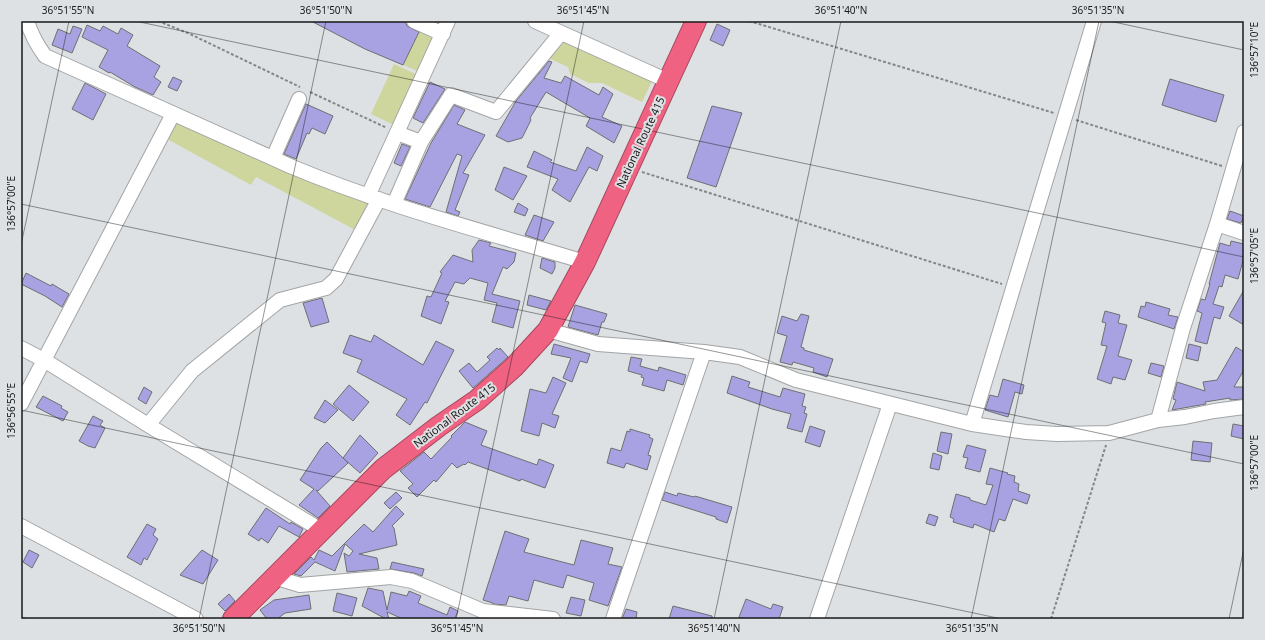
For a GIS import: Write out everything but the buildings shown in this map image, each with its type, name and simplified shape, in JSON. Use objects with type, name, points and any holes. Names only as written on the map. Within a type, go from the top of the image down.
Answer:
[{"type":"highway","name":"National Route 415","points":[[233,619],[383,469],[439,426],[478,400],[514,367],[548,330],[585,262],[696,21]]},
{"type":"street","points":[[148,425],[192,371],[280,300],[326,288],[336,279],[373,198],[397,133],[446,27],[414,21]]},
{"type":"street","points":[[535,21],[668,81]]},
{"type":"street","points":[[972,424],[1094,21]]},
{"type":"street","points":[[29,26],[38,46],[45,56],[326,181],[373,198],[585,262]]},
{"type":"street","points":[[394,204],[421,142],[451,95],[496,112],[561,33]]},
{"type":"street","points":[[273,158],[304,93]]},
{"type":"street","points":[[21,404],[173,114]]},
{"type":"street","points":[[1158,420],[1183,328],[1217,224],[1244,132]]},
{"type":"street","points":[[397,133],[421,142]]},
{"type":"street","points":[[1217,224],[1244,233]]},
{"type":"street","points":[[548,330],[598,344],[704,352],[740,357],[796,380],[972,424],[1026,432],[1057,434],[1109,433],[1158,420],[1244,407]]},
{"type":"street","points":[[21,348],[44,360],[321,530]]},
{"type":"street","points":[[613,619],[704,352]]},
{"type":"street","points":[[817,619],[890,404]]},
{"type":"street","points":[[21,526],[196,619]]},
{"type":"street","points":[[274,577],[300,585],[391,577],[412,581],[483,611],[553,619]]},
{"type":"path","points":[[158,21],[190,34],[304,93],[397,133]]},
{"type":"path","points":[[749,21],[1065,116],[1233,169]]},
{"type":"path","points":[[628,167],[1013,288]]},
{"type":"path","points":[[1051,619],[1109,433]]},
{"type":"green space","points":[[420,28],[439,36],[422,73],[403,65]]},
{"type":"green space","points":[[561,35],[654,77],[642,102],[602,83],[589,83],[570,74],[568,67],[550,59],[547,53]]},
{"type":"green space","points":[[394,64],[420,76],[396,126],[371,114]]},
{"type":"green space","points":[[178,120],[373,201],[359,232],[256,177],[251,185],[167,139]]}]
